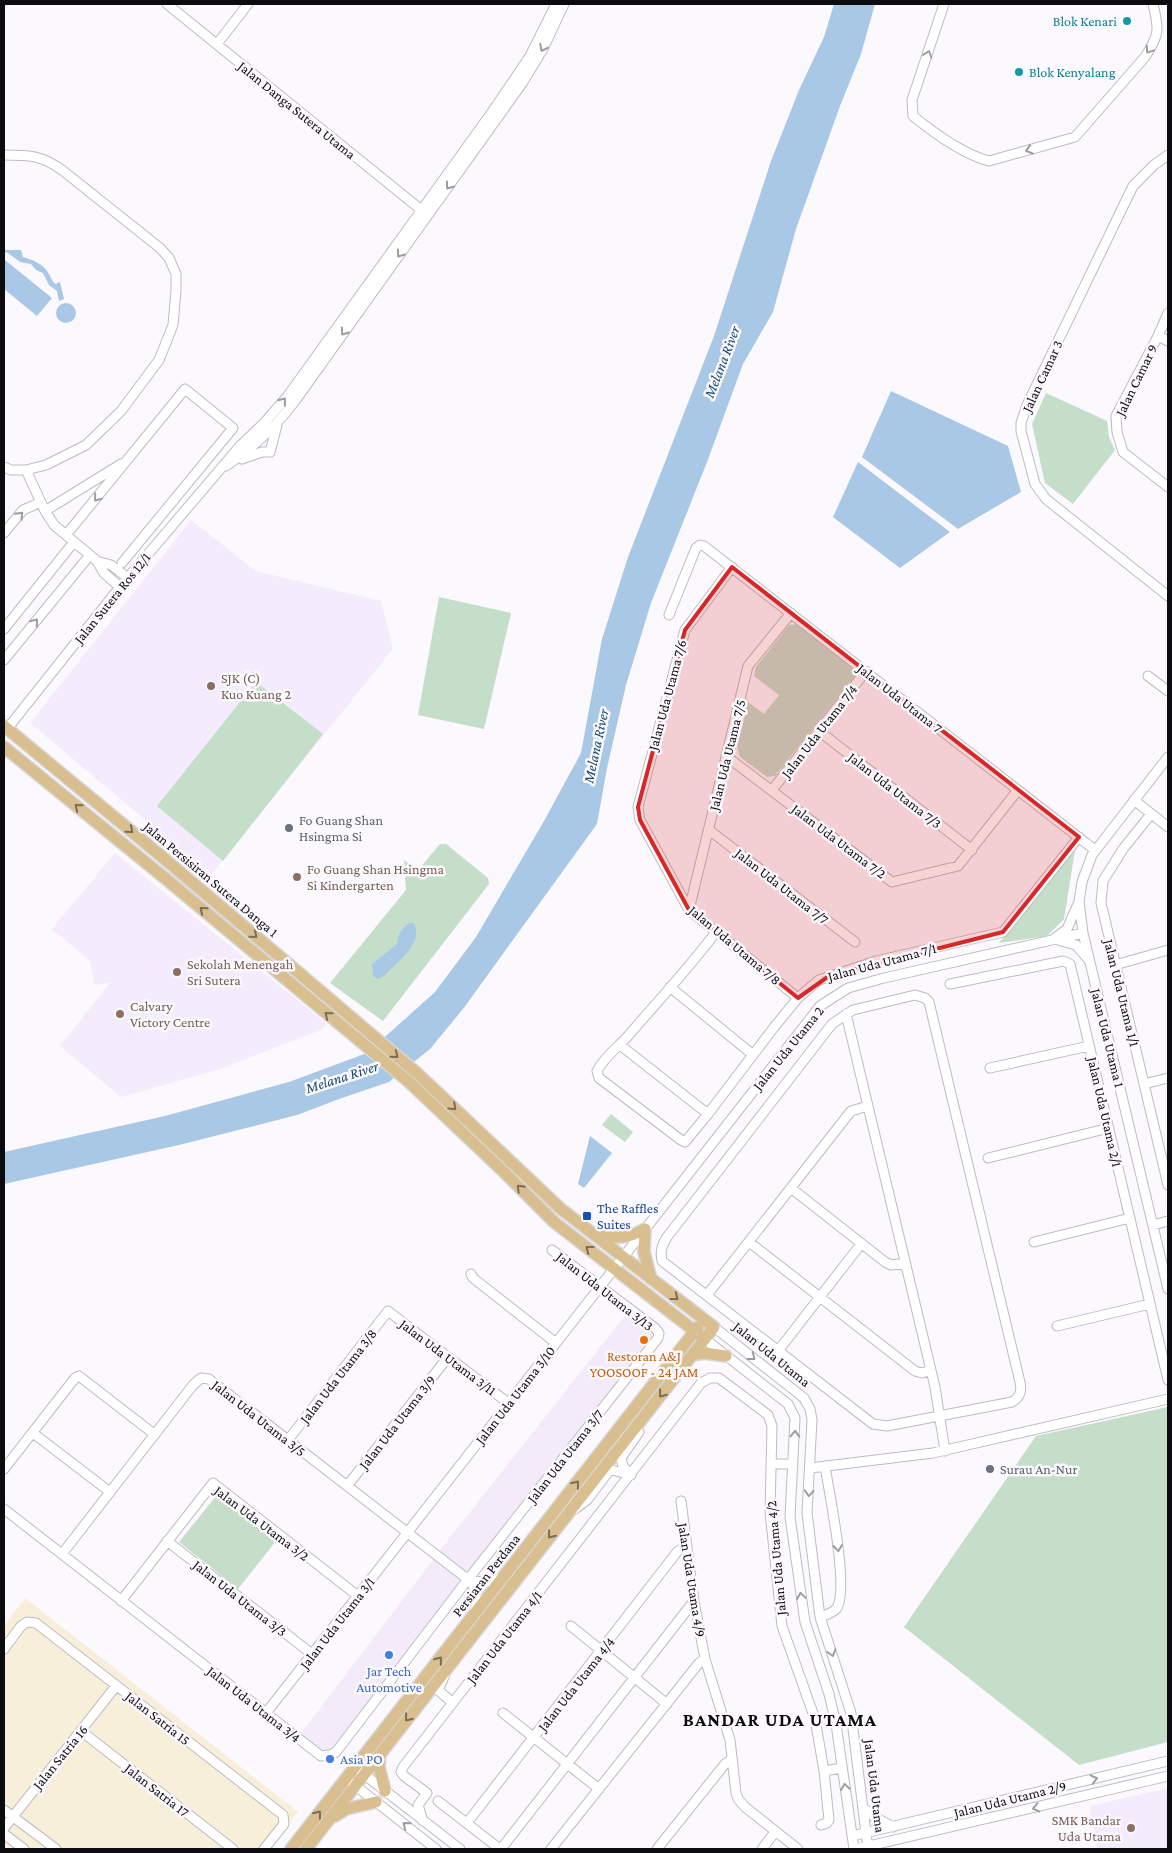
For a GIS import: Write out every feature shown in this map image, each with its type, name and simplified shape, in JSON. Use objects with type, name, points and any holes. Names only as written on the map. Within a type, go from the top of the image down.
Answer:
[{"type":"main road","name":"Jalan Persisiran Sutera Danga 1","points":[[5,729],[160,855],[369,1041],[409,1082]]},
{"type":"main road","name":"Jalan Persisiran Sutera Danga 1","points":[[4,747],[369,1041],[418,1074]]},
{"type":"main road","name":"Jalan Uda Utama","points":[[418,1074],[561,1209],[714,1327]]},
{"type":"main road","name":"Jalan Uda Utama","points":[[409,1082],[505,1172],[554,1222],[705,1339]]},
{"type":"main road","points":[[590,1231],[620,1238],[630,1236],[645,1229],[644,1252],[651,1279]]},
{"type":"main road","points":[[675,1316],[681,1326],[683,1346]]},
{"type":"main road","name":"Persiaran Perdana","points":[[290,1849],[360,1771],[503,1577],[704,1320]]},
{"type":"main road","name":"Persiaran Perdana","points":[[360,1771],[380,1754],[714,1327]]},
{"type":"main road","points":[[692,1355],[704,1353],[726,1356]]},
{"type":"main road","points":[[380,1754],[378,1767],[385,1790]]},
{"type":"main road","name":"Persiaran Perdana","points":[[306,1849],[327,1822],[351,1782]]},
{"type":"main road","points":[[327,1822],[346,1808],[376,1802]]},
{"type":"street","name":"Jalan Danga Sutera Utama","points":[[168,4],[424,213]]},
{"type":"street","points":[[217,44],[248,4]]},
{"type":"street","points":[[424,213],[530,56],[556,4]]},
{"type":"street","points":[[235,460],[262,452],[270,452],[273,435],[278,423],[295,401],[368,290],[524,82],[543,49],[564,4]]},
{"type":"street","points":[[944,4],[912,100],[913,116],[949,142],[978,158],[989,161],[1076,137],[1145,57],[1154,42],[1158,26],[1153,4]]},
{"type":"street","points":[[4,155],[26,155],[48,160],[160,248],[173,266],[176,274],[173,325],[159,360],[122,411],[86,445],[46,465],[26,470],[11,470],[4,467]]},
{"type":"street","name":"Jalan Camar 3","points":[[1168,155],[1154,165],[1133,186],[1027,405],[1021,423],[1021,431],[1035,484],[1043,495],[1168,596]]},
{"type":"street","name":"Jalan Sutera Ros 12/1","points":[[5,729],[120,587],[249,436],[286,397],[368,290]]},
{"type":"street","name":"Jalan Camar 9","points":[[1168,313],[1116,416],[1117,432],[1123,452],[1168,487]]},
{"type":"street","points":[[1158,336],[1168,341]]},
{"type":"street","name":"Jalan Sutera Ros 12/1","points":[[122,563],[233,428],[185,389],[128,460]]},
{"type":"street","name":"Jalan Sutera Ros 12/1","points":[[220,471],[278,423]]},
{"type":"street","points":[[249,436],[257,442]]},
{"type":"street","points":[[45,511],[128,460]]},
{"type":"street","points":[[66,536],[128,460]]},
{"type":"street","points":[[26,470],[45,511],[54,525],[90,554],[104,573],[120,587]]},
{"type":"street","points":[[4,533],[22,510],[41,502]]},
{"type":"street","points":[[4,629],[74,542]]},
{"type":"street","name":"Jalan Uda Utama 7","points":[[669,615],[696,548],[700,545],[704,546],[1096,850]]},
{"type":"street","points":[[4,660],[90,554]]},
{"type":"street","points":[[97,561],[111,565],[128,578]]},
{"type":"street","name":"Jalan Uda Utama 7/6","points":[[638,807],[684,630],[732,567]]},
{"type":"street","name":"Jalan Uda Utama 7/5","points":[[689,910],[748,666],[791,613]]},
{"type":"street","name":"Jalan Uda Utama 7/4","points":[[772,790],[866,671]]},
{"type":"street","points":[[1148,676],[1168,691]]},
{"type":"street","name":"Jalan Uda Utama 7/3","points":[[818,731],[972,850]]},
{"type":"street","name":"Jalan Uda Utama 7/2","points":[[726,756],[892,882],[958,866],[1018,790]]},
{"type":"street","name":"Jalan Uda Utama 1","points":[[1168,757],[1092,855],[1082,882],[1079,902],[1083,933],[1168,1289]]},
{"type":"street","points":[[1134,800],[1168,827]]},
{"type":"street","name":"Jalan Uda Utama 7/8","points":[[638,807],[640,820],[689,910],[798,998]]},
{"type":"street","name":"Jalan Uda Utama 1/1","points":[[1151,814],[1123,849],[1103,881],[1101,903],[1168,1185]]},
{"type":"street","name":"Jalan Uda Utama 7/7","points":[[709,830],[855,942]]},
{"type":"street","name":"Jalan Uda Utama 7/1","points":[[620,1045],[601,1063],[597,1070],[599,1078],[685,1142],[752,1054],[798,998],[819,980],[876,961],[1003,932],[1079,837]]},
{"type":"street","points":[[1053,939],[1067,929],[1079,902]]},
{"type":"street","points":[[708,1114],[620,1045],[693,962],[716,932]]},
{"type":"street","name":"Jalan Uda Utama 2","points":[[623,1257],[820,1006],[848,988],[884,978],[1083,933]]},
{"type":"street","points":[[1053,939],[1076,945],[1090,962]]},
{"type":"street","points":[[1115,965],[1168,950]]},
{"type":"street","name":"Jalan Uda Utama 2/1","points":[[950,984],[1063,961],[1070,964],[1168,1380]]},
{"type":"street","points":[[670,987],[752,1054]]},
{"type":"street","points":[[915,994],[925,998],[929,1002],[1019,1378],[1021,1392],[1017,1399],[1012,1402],[893,1425],[874,1424],[707,1295],[662,1261],[660,1254],[662,1245],[832,1024],[853,1010],[915,994]]},
{"type":"street","points":[[846,1014],[931,1370],[945,1450]]},
{"type":"street","points":[[990,1068],[1089,1046]]},
{"type":"street","points":[[1144,1084],[1168,1078]]},
{"type":"street","points":[[707,1295],[851,1111],[868,1106]]},
{"type":"street","points":[[988,1158],[1109,1128]]},
{"type":"street","points":[[791,1188],[861,1244],[891,1265],[905,1263]]},
{"type":"street","points":[[1034,1242],[1130,1218]]},
{"type":"street","points":[[1153,1225],[1168,1221]]},
{"type":"street","points":[[749,1242],[915,1371],[922,1373],[931,1370]]},
{"type":"street","points":[[778,1351],[861,1244]]},
{"type":"street","name":"Jalan Uda Utama 3/13","points":[[552,1250],[658,1332]]},
{"type":"street","name":"Jalan Uda Utama 3/10","points":[[407,1532],[623,1257]]},
{"type":"street","points":[[471,1274],[473,1278],[556,1343]]},
{"type":"street","points":[[1057,1326],[1150,1304]]},
{"type":"street","name":"Jalan Uda Utama 3/11","points":[[388,1311],[508,1403]]},
{"type":"street","name":"Jalan Uda Utama 3/8","points":[[288,1440],[388,1311]]},
{"type":"street","name":"Jalan Uda Utama","points":[[714,1327],[804,1398],[810,1409],[812,1420],[807,1513],[820,1617],[851,1713],[868,1848]]},
{"type":"street","name":"Jalan Uda Utama 3/7","points":[[469,1580],[658,1338],[658,1332]]},
{"type":"street","name":"Jalan Uda Utama","points":[[705,1339],[788,1404],[795,1418],[796,1429],[790,1517],[805,1622],[829,1694],[836,1724],[855,1849]]},
{"type":"street","name":"Jalan Uda Utama 3/9","points":[[347,1486],[448,1358]]},
{"type":"street","points":[[4,1469],[75,1378],[79,1376],[154,1434]]},
{"type":"street","name":"Jalan Uda Utama 3/5","points":[[62,1554],[154,1434],[193,1385],[201,1378],[208,1379],[469,1580]]},
{"type":"street","name":"Jalan Uda Utama 4/2","points":[[651,1450],[702,1383],[710,1378],[720,1378],[768,1415],[772,1426],[770,1512],[782,1626],[815,1719],[824,1771],[829,1820],[822,1825]]},
{"type":"street","points":[[810,1468],[933,1453],[1168,1399]]},
{"type":"street","points":[[631,1475],[623,1466],[621,1458],[639,1431],[647,1412]]},
{"type":"street","points":[[33,1433],[110,1492]]},
{"type":"street","name":"Jalan Uda Utama 4/1","points":[[424,1821],[418,1805],[428,1793],[404,1776],[402,1769],[651,1450]]},
{"type":"street","points":[[771,1464],[793,1464]]},
{"type":"street","points":[[820,1617],[830,1614],[837,1608],[840,1595],[839,1553],[825,1466]]},
{"type":"street","points":[[570,1512],[587,1500],[609,1471],[612,1470],[631,1475]]},
{"type":"street","name":"Jalan Uda Utama 3/2","points":[[121,1600],[213,1483],[358,1596]]},
{"type":"street","name":"Jalan Uda Utama 4/9","points":[[681,1501],[694,1601],[705,1659],[730,1740],[738,1799],[745,1807],[798,1849]]},
{"type":"street","name":"Jalan Uda Utama 3/4","points":[[4,1509],[320,1756],[336,1752],[469,1580]]},
{"type":"street","name":"Jalan Uda Utama 3/1","points":[[266,1713],[407,1532]]},
{"type":"street","name":"Jalan Uda Utama 3/3","points":[[167,1542],[312,1654]]},
{"type":"street","name":"Jalan Uda Utama 4/4","points":[[467,1823],[678,1552],[686,1546]]},
{"type":"street","points":[[469,1580],[490,1582],[503,1577]]},
{"type":"street","points":[[469,1580],[477,1595],[474,1616]]},
{"type":"street","points":[[438,1801],[500,1849],[694,1601]]},
{"type":"street","name":"Jalan Satria 15","points":[[4,1648],[21,1626],[27,1622],[36,1623],[283,1815],[284,1824],[264,1849]]},
{"type":"street","points":[[571,1626],[667,1704]]},
{"type":"street","points":[[551,1849],[699,1663],[705,1659]]},
{"type":"street","points":[[452,1662],[439,1688],[439,1691],[452,1703]]},
{"type":"street","name":"Jalan Satria 16","points":[[4,1828],[116,1686]]},
{"type":"street","points":[[503,1713],[599,1789]]},
{"type":"street","name":"Jalan Satria 17","points":[[81,1731],[233,1849]]},
{"type":"street","points":[[657,1849],[724,1764],[732,1759]]},
{"type":"street","name":"Jalan Uda Utama 2/9","points":[[852,1836],[1168,1761]]},
{"type":"street","points":[[824,1771],[842,1768]]},
{"type":"street","points":[[360,1771],[460,1849]]},
{"type":"street","name":"Jalan Uda Utama 2/9","points":[[855,1849],[868,1848],[1168,1776]]},
{"type":"street","points":[[351,1782],[436,1849]]},
{"type":"street","points":[[863,1807],[873,1816],[893,1827]]},
{"type":"street","points":[[4,1810],[56,1849]]},
{"type":"street","points":[[762,1849],[775,1832]]},
{"type":"street","points":[[4,1834],[24,1849]]},
{"type":"street","points":[[888,1849],[898,1840]]},
{"type":"highlighted area","points":[[732,567],[1079,837],[1003,932],[829,976],[798,998],[689,910],[640,820],[638,807],[685,630]]},
{"type":"shaded area","name":"SJK (C) Kuo Kuang 2","points":[[191,520],[256,571],[381,601],[393,649],[211,875],[30,723]]},
{"type":"shaded area","name":"Sekolah Menengah Sri Sutera","points":[[115,853],[327,1024],[321,1030],[220,1069],[121,1097],[60,1046],[110,983],[94,985],[90,961],[52,929]]},
{"type":"shaded area","points":[[628,1312],[655,1334],[655,1337],[335,1749],[329,1752],[321,1752],[299,1736],[448,1540]]},
{"type":"shaded area","points":[[25,1598],[298,1812],[269,1849],[4,1849],[4,1626]]},
{"type":"shaded area","name":"SMK Bandar Uda Utama","points":[[1168,1788],[1168,1849],[1097,1849],[1090,1806]]},
{"type":"green space","points":[[1046,393],[1107,421],[1109,437],[1115,450],[1073,504],[1045,483],[1032,424]]},
{"type":"green space","points":[[439,597],[511,613],[484,729],[418,715]]},
{"type":"green space","points":[[797,624],[854,669],[855,676],[775,776],[767,777],[740,757],[737,747],[748,702],[764,714],[779,695],[754,676],[756,667],[789,625]]},
{"type":"green space","points":[[256,682],[323,734],[223,861],[157,806]]},
{"type":"green space","points":[[440,844],[446,844],[488,878],[489,884],[383,1021],[330,983],[406,890],[404,860],[418,870]]},
{"type":"green space","points":[[1075,850],[1064,919],[1047,936],[999,943]]},
{"type":"green space","points":[[611,1114],[633,1132],[625,1142],[602,1125]]},
{"type":"green space","points":[[1168,1407],[1168,1742],[1079,1765],[904,1627],[1036,1436]]},
{"type":"green space","points":[[217,1495],[276,1541],[238,1589],[179,1542]]},
{"type":"water","name":"Melana River","points":[[834,4],[875,4],[861,54],[840,106],[796,229],[773,312],[743,364],[707,462],[651,603],[626,685],[607,768],[597,824],[463,1009],[430,1049],[389,1082],[297,1115],[179,1145],[4,1184],[4,1152],[165,1116],[289,1082],[367,1053],[435,992],[476,937],[544,821],[581,753],[602,639],[628,557],[714,336],[771,161],[799,90],[824,37]]},
{"type":"water","points":[[4,250],[21,250],[23,257],[41,265],[53,282],[56,284],[60,282],[64,299],[59,301],[57,291],[49,285],[43,273],[36,270],[31,264],[20,262],[4,252]]},
{"type":"water","points":[[5,260],[52,298],[37,316],[4,289]]},
{"type":"water","points":[[66,303],[73,306],[76,313],[73,320],[66,323],[59,320],[56,313],[59,306]]},
{"type":"water","points":[[891,391],[1008,446],[1021,492],[958,529],[862,457]]},
{"type":"water","points":[[858,462],[950,532],[900,568],[833,517]]},
{"type":"water","points":[[409,923],[414,923],[416,931],[415,938],[408,952],[384,976],[378,979],[373,976],[372,964],[397,944],[400,932]]},
{"type":"water","points":[[590,1136],[612,1153],[584,1188],[578,1184]]},
{"type":"place","name":"Blok Kenari","points":[[1127,21]]},
{"type":"place","name":"Blok Kenyalang","points":[[1019,72]]},
{"type":"place","name":"SJK (C) Kuo Kuang 2","points":[[211,686]]},
{"type":"place","name":"Fo Guang Shan Hsingma Si","points":[[289,828]]},
{"type":"place","name":"Fo Guang Shan Hsingma Si Kindergarten","points":[[297,877]]},
{"type":"place","name":"Sekolah Menengah Sri Sutera","points":[[177,972]]},
{"type":"place","name":"Calvary Victory Centre","points":[[120,1014]]},
{"type":"place","name":"The Raffles Suites","points":[[587,1216]]},
{"type":"place","name":"Restoran A&J YOOSOOF - 24 JAM","points":[[644,1340]]},
{"type":"place","name":"Surau An-Nur","points":[[990,1469]]},
{"type":"place","name":"Jar Tech Automotive","points":[[389,1655]]},
{"type":"place","name":"Asia PO","points":[[330,1759]]},
{"type":"place","name":"SMK Bandar Uda Utama","points":[[1131,1828]]},
{"type":"district","name":"BANDAR UDA UTAMA","points":[[780,1719]]}]
